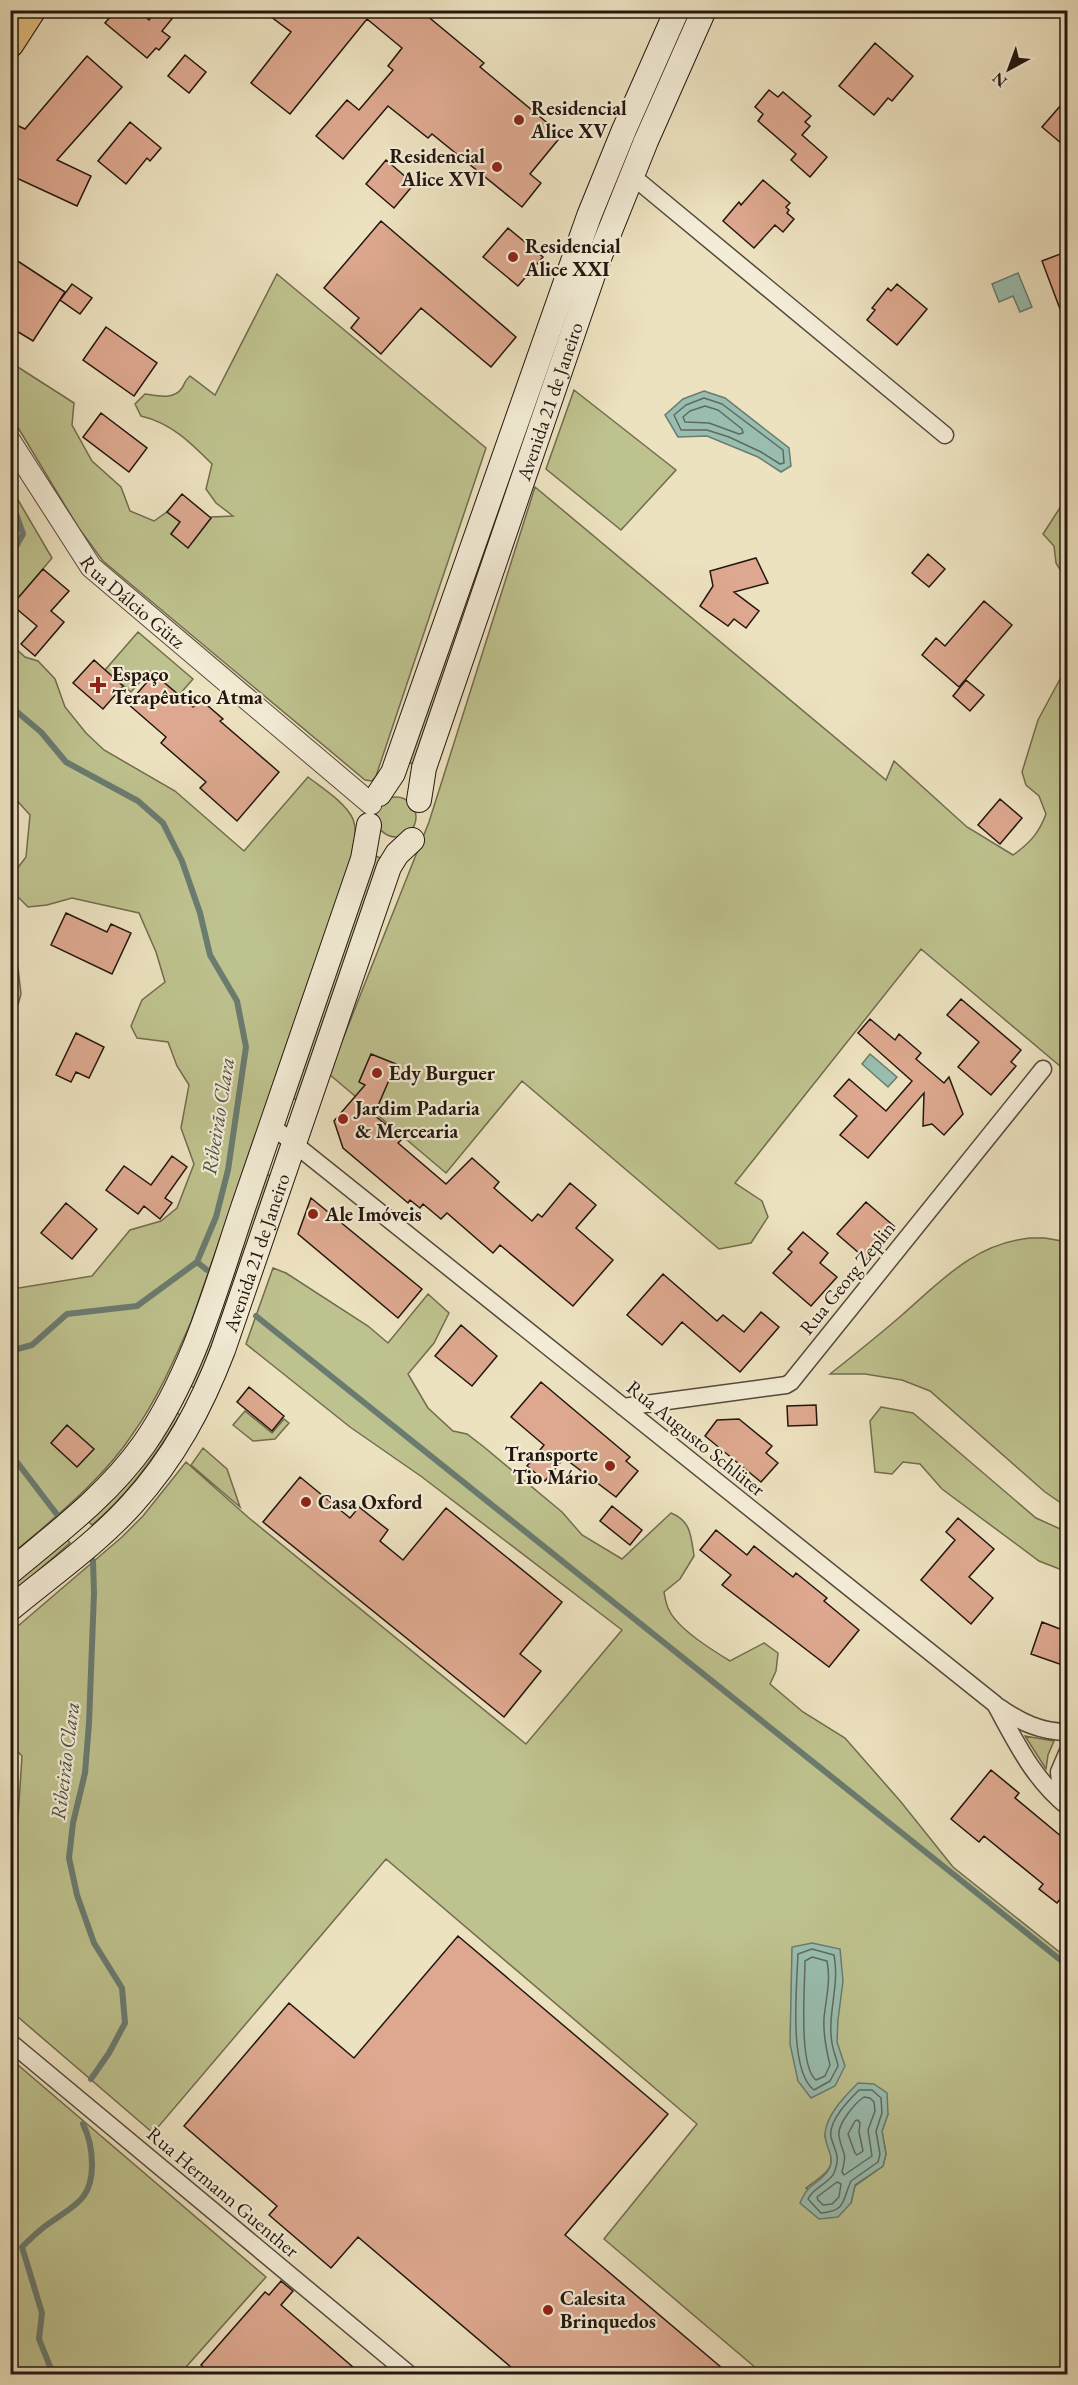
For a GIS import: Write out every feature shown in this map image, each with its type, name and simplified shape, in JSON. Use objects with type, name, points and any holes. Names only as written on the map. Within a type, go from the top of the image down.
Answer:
[{"type":"main road","points":[[10,44],[33,10]]},
{"type":"main road","name":"Avenida 21 de Janeiro","points":[[10,1572],[111,1485],[144,1444],[172,1397],[204,1321],[272,1126],[363,858],[373,808],[389,783],[395,767],[586,225],[624,130],[677,10]]},
{"type":"main road","name":"Avenida 21 de Janeiro","points":[[419,800],[420,782],[586,294],[631,176],[704,10]]},
{"type":"main road","points":[[387,790],[405,790],[419,800],[423,808],[423,826],[412,840],[396,845],[387,843],[373,833],[373,808],[387,790]]},
{"type":"main road","name":"Avenida 21 de Janeiro","points":[[10,1609],[131,1505],[149,1484],[195,1416],[223,1350],[389,867],[397,854],[412,840]]},
{"type":"main road","points":[[172,1397],[195,1416]]},
{"type":"street","points":[[631,176],[945,435]]},
{"type":"street","name":"Rua Dálcio Gütz","points":[[10,441],[91,567],[373,808]]},
{"type":"street","name":"Rua Georg Zeplin","points":[[623,1407],[786,1385],[791,1382],[1042,1069]]},
{"type":"street","name":"Rua Augusto Schlüter","points":[[272,1126],[995,1704],[1028,1765],[1047,1789],[1065,1804]]},
{"type":"street","points":[[995,1704],[1030,1725],[1044,1730],[1068,1732]]},
{"type":"street","points":[[1065,1804],[1059,1772],[1068,1751]]},
{"type":"street","name":"Rua Hermann Guenther","points":[[10,2042],[409,2374]]},
{"type":"green space","points":[[686,11],[693,11],[414,764],[407,762],[577,273]]},
{"type":"green space","points":[[277,274],[486,448],[376,776],[372,781],[365,780],[103,561],[78,527],[11,416],[10,362],[74,403],[72,425],[92,461],[121,487],[130,511],[154,521],[167,512],[180,522],[171,534],[188,547],[211,517],[233,516],[216,503],[206,489],[212,464],[171,428],[141,416],[135,404],[145,394],[170,396],[179,392],[190,376],[215,395]]},
{"type":"green space","points":[[574,390],[676,470],[621,530],[546,469]]},
{"type":"green space","points":[[535,487],[886,780],[894,761],[967,827],[1013,855],[1033,837],[1046,814],[1039,796],[1026,785],[1022,772],[1038,720],[1067,666],[1067,1072],[921,949],[735,1183],[762,1201],[768,1217],[751,1243],[719,1249],[522,1081],[446,1173],[329,1074],[429,822]]},
{"type":"green space","points":[[10,488],[52,558],[11,607]]},
{"type":"green space","points":[[1068,499],[1067,581],[1056,563],[1054,546],[1043,534],[1065,500]]},
{"type":"green space","points":[[138,632],[193,679],[179,695],[150,671],[131,692],[105,670]]},
{"type":"green space","points":[[11,644],[25,657],[38,661],[55,679],[65,707],[86,733],[104,750],[175,791],[244,851],[308,777],[345,807],[353,819],[355,839],[347,874],[191,1322],[172,1365],[143,1419],[107,1467],[77,1498],[11,1555],[11,1281],[19,1288],[92,1276],[130,1230],[161,1221],[177,1208],[194,1164],[181,1128],[189,1085],[177,1066],[168,1042],[137,1038],[131,1026],[142,1000],[165,982],[156,952],[139,913],[72,898],[47,905],[28,907],[11,890],[10,878],[26,857],[30,815],[11,794]]},
{"type":"green space","points":[[396,797],[410,803],[416,817],[410,831],[396,837],[382,831],[376,817],[382,803]]},
{"type":"green space","points":[[372,855],[381,858],[301,1101],[291,1098]]},
{"type":"green space","points":[[10,940],[18,968],[21,994],[11,1030]]},
{"type":"green space","points":[[265,1174],[272,1176],[196,1389],[189,1385]]},
{"type":"green space","points":[[1030,1238],[1067,1242],[1067,1507],[1045,1492],[930,1391],[902,1380],[865,1374],[830,1374],[960,1266],[992,1248]]},
{"type":"green space","points":[[273,1268],[286,1273],[368,1326],[388,1343],[428,1294],[449,1313],[434,1343],[408,1374],[428,1408],[453,1431],[467,1434],[484,1447],[562,1512],[582,1535],[622,1559],[671,1513],[683,1520],[689,1530],[694,1556],[680,1579],[664,1592],[673,1617],[696,1638],[730,1661],[764,1643],[778,1653],[776,1671],[770,1684],[803,1712],[845,1738],[901,1802],[953,1867],[1067,1958],[1067,2374],[763,2374],[604,2239],[697,2124],[386,1859],[153,2133],[11,2011],[10,1870],[15,1864],[22,1756],[11,1745],[11,1632],[122,1537],[143,1516],[186,1462],[249,1518],[526,1744],[622,1630],[422,1477],[350,1427],[246,1344]],"holes":[[[888,2114],[882,2131],[886,2154],[883,2166],[855,2186],[851,2203],[806,2188],[822,2176],[830,2166],[831,2155],[825,2136]]]},
{"type":"green space","points":[[881,1407],[913,1413],[1036,1518],[1067,1532],[1067,1572],[1039,1561],[942,1489],[920,1464],[903,1462],[892,1474],[875,1472],[870,1421]]},
{"type":"green space","points":[[245,1411],[272,1433],[284,1419],[289,1423],[275,1439],[253,1441],[233,1425]]},
{"type":"green space","points":[[176,1412],[180,1415],[151,1460],[118,1501],[92,1525],[88,1521]]},
{"type":"green space","points":[[203,1448],[227,1469],[240,1507],[191,1465]]},
{"type":"green space","points":[[66,1538],[70,1543],[11,1594],[11,1585]]},
{"type":"green space","points":[[1025,1736],[1054,1741],[1048,1755],[1046,1769]]},
{"type":"green space","points":[[11,2059],[266,2277],[186,2367],[194,2374],[11,2374]]},
{"type":"water","points":[[1018,273],[1032,307],[1020,312],[1013,296],[999,302],[992,284]]},
{"type":"water","points":[[704,391],[725,398],[789,448],[791,466],[781,472],[758,457],[707,436],[678,437],[665,415],[683,399]]},
{"type":"water","points":[[870,1054],[897,1077],[888,1087],[862,1064]]},
{"type":"water","points":[[812,1943],[840,1949],[843,1981],[837,2042],[845,2066],[835,2086],[811,2098],[798,2081],[790,2044],[792,1947]]},
{"type":"water","points":[[858,2083],[874,2084],[887,2093],[888,2114],[882,2131],[886,2154],[883,2166],[855,2185],[851,2203],[838,2217],[819,2219],[800,2203],[810,2187],[823,2177],[830,2167],[831,2157],[825,2138],[826,2126],[837,2106]]},
{"type":"building","points":[[116,10],[138,10],[149,20],[157,10],[179,10],[162,31],[170,37],[159,50],[156,48],[147,58],[105,23]]},
{"type":"building","points":[[262,10],[420,10],[484,63],[480,67],[562,135],[530,174],[541,183],[522,207],[432,134],[428,138],[388,106],[343,159],[316,136],[347,100],[359,110],[393,70],[388,66],[402,48],[367,19],[290,114],[251,83],[291,32]]},
{"type":"building","points":[[875,43],[913,76],[892,101],[888,98],[874,115],[839,86]]},
{"type":"building","points":[[185,55],[206,72],[189,93],[168,76]]},
{"type":"building","points":[[87,56],[122,87],[57,160],[91,176],[77,206],[10,175],[10,122],[25,129]]},
{"type":"building","points":[[769,90],[778,97],[783,92],[811,116],[805,122],[810,126],[802,135],[827,157],[810,177],[791,160],[796,154],[758,121],[763,114],[755,107]]},
{"type":"building","points":[[1068,97],[1068,149],[1042,127]]},
{"type":"building","points":[[130,122],[161,148],[150,161],[147,158],[126,184],[98,161]]},
{"type":"building","points":[[386,160],[414,184],[394,208],[366,184]]},
{"type":"building","points":[[763,180],[790,203],[786,207],[789,210],[787,213],[794,219],[783,232],[775,225],[754,248],[723,221],[739,202],[741,205]]},
{"type":"building","points":[[381,221],[516,337],[491,367],[421,308],[381,354],[351,328],[359,318],[324,288]]},
{"type":"building","name":"Residencial Alice XXI","points":[[508,228],[543,257],[518,286],[483,257]]},
{"type":"building","points":[[1068,251],[1068,325],[1066,325],[1042,261]]},
{"type":"building","points":[[10,256],[65,292],[33,341],[10,327]]},
{"type":"building","points":[[72,284],[92,298],[80,314],[60,300]]},
{"type":"building","points":[[897,284],[927,309],[897,345],[867,320],[875,310],[872,308],[888,288],[891,291]]},
{"type":"building","points":[[106,327],[157,363],[134,396],[83,360]]},
{"type":"building","points":[[101,413],[147,448],[129,472],[83,437]]},
{"type":"building","points":[[182,494],[211,518],[188,548],[171,534],[180,522],[167,512]]},
{"type":"building","points":[[928,554],[945,569],[929,587],[912,573]]},
{"type":"building","points":[[756,558],[768,583],[734,592],[759,611],[746,628],[734,619],[728,626],[700,606],[713,586],[710,571]]},
{"type":"building","points":[[43,569],[69,591],[51,611],[64,622],[35,656],[21,644],[37,626],[12,605]]},
{"type":"building","points":[[984,601],[1012,625],[959,687],[922,655],[936,638],[945,646]]},
{"type":"building","name":"Espaço Terapêutico Atma","points":[[94,660],[123,686],[103,709],[73,683]]},
{"type":"building","points":[[154,674],[193,707],[200,699],[223,719],[220,721],[279,772],[237,821],[200,788],[206,782],[161,743],[166,737],[128,704]]},
{"type":"building","points":[[966,680],[984,695],[970,711],[953,696]]},
{"type":"building","points":[[1000,799],[1022,818],[1000,844],[978,825]]},
{"type":"building","points":[[66,913],[107,932],[111,924],[131,933],[112,974],[51,945]]},
{"type":"building","points":[[961,999],[1021,1050],[1011,1062],[1016,1066],[991,1095],[958,1067],[979,1042],[947,1015]]},
{"type":"building","points":[[870,1019],[895,1040],[899,1034],[921,1053],[916,1059],[944,1083],[949,1077],[963,1114],[944,1135],[932,1124],[923,1126],[924,1093],[868,1158],[840,1135],[857,1116],[834,1096],[849,1079],[886,1111],[912,1081],[858,1033]]},
{"type":"building","points":[[76,1033],[104,1047],[89,1078],[76,1072],[71,1082],[56,1075]]},
{"type":"building","points":[[371,1054],[396,1064],[374,1115],[403,1138],[398,1143],[446,1184],[472,1158],[499,1182],[494,1188],[532,1221],[538,1214],[542,1217],[570,1183],[596,1205],[576,1228],[613,1260],[573,1306],[500,1245],[493,1253],[447,1213],[441,1219],[423,1204],[420,1208],[410,1200],[408,1203],[343,1148],[334,1121],[365,1085],[359,1082]]},
{"type":"building","points":[[172,1156],[187,1167],[165,1198],[172,1203],[160,1219],[144,1206],[138,1214],[106,1190],[124,1166],[151,1185]]},
{"type":"building","points":[[311,1198],[422,1289],[398,1318],[298,1234]]},
{"type":"building","points":[[866,1202],[895,1227],[867,1260],[837,1234]]},
{"type":"building","points":[[66,1203],[97,1229],[72,1259],[41,1233]]},
{"type":"building","points":[[803,1232],[828,1253],[820,1263],[837,1277],[811,1306],[773,1273],[792,1252],[788,1249]]},
{"type":"building","points":[[663,1274],[717,1321],[723,1315],[744,1332],[761,1312],[779,1327],[740,1372],[682,1322],[662,1345],[627,1315]]},
{"type":"building","points":[[461,1325],[497,1356],[472,1386],[435,1356]]},
{"type":"building","points":[[541,1382],[630,1457],[626,1461],[638,1471],[616,1497],[564,1458],[545,1481],[527,1466],[544,1445],[511,1417]]},
{"type":"building","points":[[249,1387],[284,1416],[272,1431],[237,1402]]},
{"type":"building","points":[[816,1405],[817,1425],[788,1426],[787,1406]]},
{"type":"building","points":[[739,1419],[772,1446],[766,1453],[778,1463],[761,1482],[705,1436],[717,1420]]},
{"type":"building","points":[[67,1425],[94,1449],[77,1467],[51,1443]]},
{"type":"building","points":[[300,1477],[350,1518],[359,1507],[388,1530],[380,1541],[403,1560],[446,1508],[562,1602],[520,1654],[541,1671],[504,1717],[263,1522]]},
{"type":"building","points":[[612,1506],[642,1530],[630,1545],[600,1521]]},
{"type":"building","points":[[958,1518],[994,1549],[969,1577],[993,1598],[971,1624],[921,1580],[955,1540],[946,1532]]},
{"type":"building","points":[[716,1530],[747,1555],[754,1546],[793,1577],[796,1573],[827,1598],[824,1601],[859,1630],[829,1667],[722,1585],[731,1575],[700,1550]]},
{"type":"building","points":[[1042,1622],[1068,1632],[1068,1667],[1031,1654]]},
{"type":"building","points":[[991,1770],[1019,1793],[1015,1798],[1068,1842],[1068,1890],[1057,1903],[1039,1889],[1043,1884],[984,1836],[979,1842],[951,1819]]},
{"type":"building","points":[[458,1936],[668,2114],[565,2235],[729,2374],[519,2374],[358,2237],[331,2268],[269,2215],[277,2206],[184,2126],[289,2003],[354,2058]]},
{"type":"building","points":[[281,2281],[293,2291],[281,2305],[361,2374],[212,2374],[201,2365],[265,2292],[269,2295]]},
{"type":"waterway","name":"Ribeirão Clara","points":[[10,503],[23,534],[10,557]]},
{"type":"waterway","name":"Ribeirão Clara","points":[[10,706],[41,732],[66,762],[138,801],[163,823],[182,861],[200,913],[210,955],[237,1001],[246,1047],[228,1170],[216,1217],[197,1262],[137,1306],[67,1314],[32,1345],[10,1351]]},
{"type":"waterway","points":[[197,1262],[207,1270]]},
{"type":"waterway","points":[[256,1316],[1068,1966]]},
{"type":"waterway","name":"Ribeirão Clara","points":[[10,1453],[62,1521]]},
{"type":"waterway","name":"Ribeirão Clara","points":[[87,1553],[93,1561],[94,1593],[89,1723],[85,1773],[73,1823],[69,1858],[77,1895],[94,1943],[122,1988],[125,2023],[109,2053],[91,2079]]},
{"type":"waterway","name":"Ribeirão Clara","points":[[53,2374],[39,2339],[42,2313],[22,2247],[43,2228],[75,2205],[89,2186],[91,2149],[83,2124]]},
{"type":"place","name":"Residencial Alice XV","points":[[519,120]]},
{"type":"place","name":"Residencial Alice XVI","points":[[497,167]]},
{"type":"place","name":"Residencial Alice XXI","points":[[513,257]]},
{"type":"place","name":"Espaço Terapêutico Atma","points":[[98,685]]},
{"type":"place","name":"Edy Burguer","points":[[377,1073]]},
{"type":"place","name":"Jardim Padaria & Mercearia","points":[[343,1119]]},
{"type":"place","name":"Ale Imóveis","points":[[313,1214]]},
{"type":"place","name":"Transporte Tio Mário","points":[[610,1466]]},
{"type":"place","name":"Casa Oxford","points":[[306,1502]]},
{"type":"place","name":"Calesita Brinquedos","points":[[548,2310]]}]
